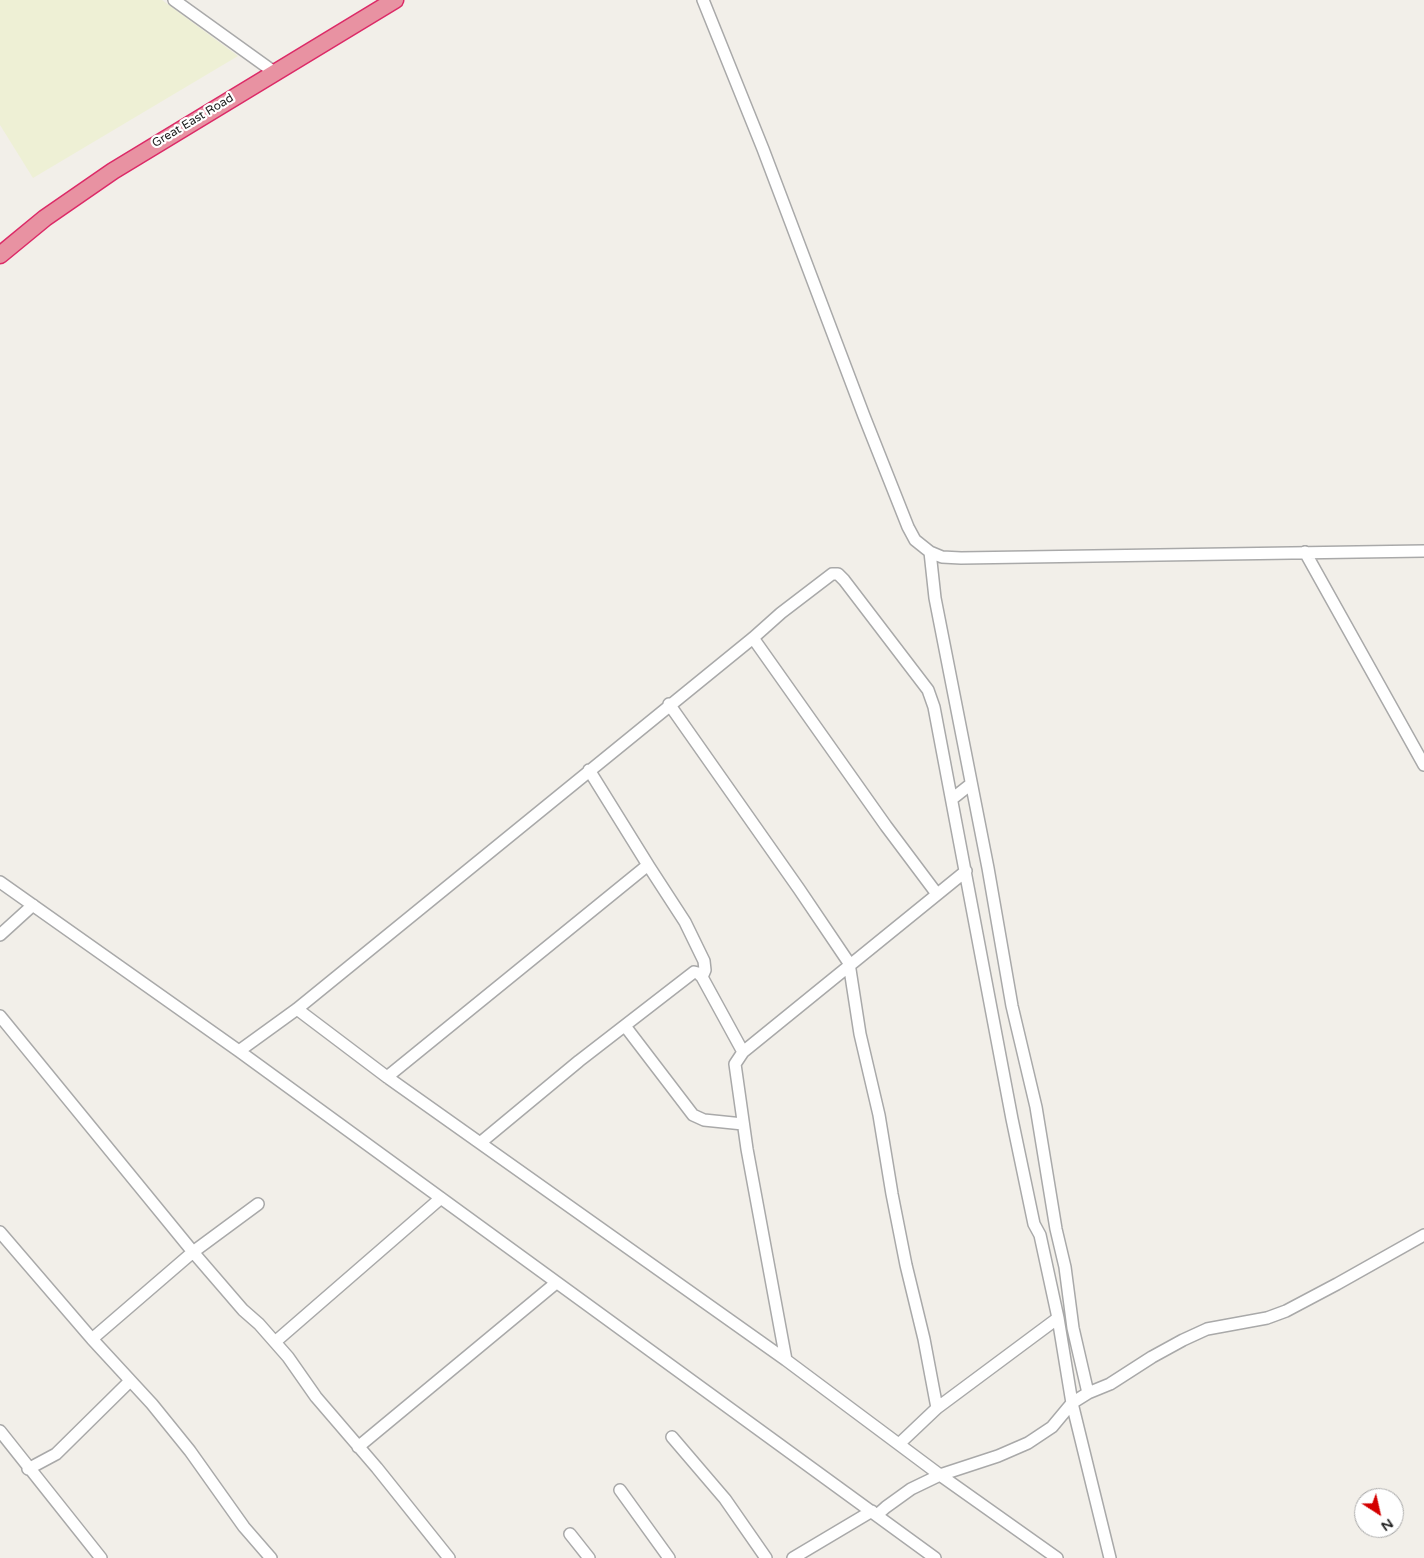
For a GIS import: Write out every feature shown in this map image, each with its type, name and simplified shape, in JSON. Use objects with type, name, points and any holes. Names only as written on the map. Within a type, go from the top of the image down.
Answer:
[{"type":"highway","name":"Great East Road","points":[[0,255],[72,198],[150,148],[395,0]]},
{"type":"street","points":[[174,0],[274,72]]},
{"type":"street","points":[[703,0],[763,149],[908,527],[915,540],[930,552],[942,557],[961,558],[1424,550]]},
{"type":"street","points":[[930,552],[935,598],[988,868],[1012,1006],[1036,1107],[1074,1328],[1088,1393]]},
{"type":"street","points":[[1304,552],[1424,765]]},
{"type":"street","points":[[239,1051],[297,1009],[753,638],[781,613],[832,574],[838,574],[932,697],[1012,1119],[1034,1224],[1040,1235],[1058,1318],[1072,1403],[1110,1558]]},
{"type":"street","points":[[753,638],[886,826],[938,894]]},
{"type":"street","points":[[670,704],[847,959],[860,1034],[879,1115],[900,1239],[924,1339],[937,1408]]},
{"type":"street","points":[[589,770],[685,922],[704,961],[705,970],[702,977]]},
{"type":"street","points":[[952,799],[971,784]]},
{"type":"street","points":[[387,1078],[648,865]]},
{"type":"street","points":[[786,1360],[743,1124],[735,1064],[743,1052],[966,871]]},
{"type":"street","points":[[0,882],[239,1051],[935,1558]]},
{"type":"street","points":[[0,935],[33,906]]},
{"type":"street","points":[[480,1143],[624,1026],[694,972],[698,972],[702,977],[743,1052]]},
{"type":"street","points":[[297,1009],[387,1078],[786,1360],[940,1475],[1057,1558]]},
{"type":"street","points":[[0,1016],[193,1252],[243,1310],[275,1342],[316,1397],[449,1558]]},
{"type":"street","points":[[624,1026],[693,1115],[704,1120],[743,1124]]},
{"type":"street","points":[[275,1342],[441,1198]]},
{"type":"street","points":[[92,1339],[193,1252],[258,1204]]},
{"type":"street","points":[[0,1232],[190,1451],[244,1527],[271,1558]]},
{"type":"street","points":[[793,1558],[886,1507],[911,1489],[940,1475],[998,1456],[1028,1443],[1052,1427],[1072,1403],[1088,1393],[1110,1384],[1152,1357],[1207,1329],[1267,1318],[1286,1311],[1424,1235]]},
{"type":"street","points":[[358,1447],[556,1283]]},
{"type":"street","points":[[899,1444],[937,1408],[1058,1318]]},
{"type":"street","points":[[28,1469],[56,1454],[130,1381]]},
{"type":"street","points":[[0,1431],[28,1469],[100,1558]]},
{"type":"street","points":[[672,1437],[725,1499],[766,1558]]},
{"type":"street","points":[[620,1490],[668,1558]]},
{"type":"street","points":[[570,1534],[590,1558]]},
{"type":"green space","points":[[0,0],[162,0],[238,56],[33,178],[0,125]]}]
